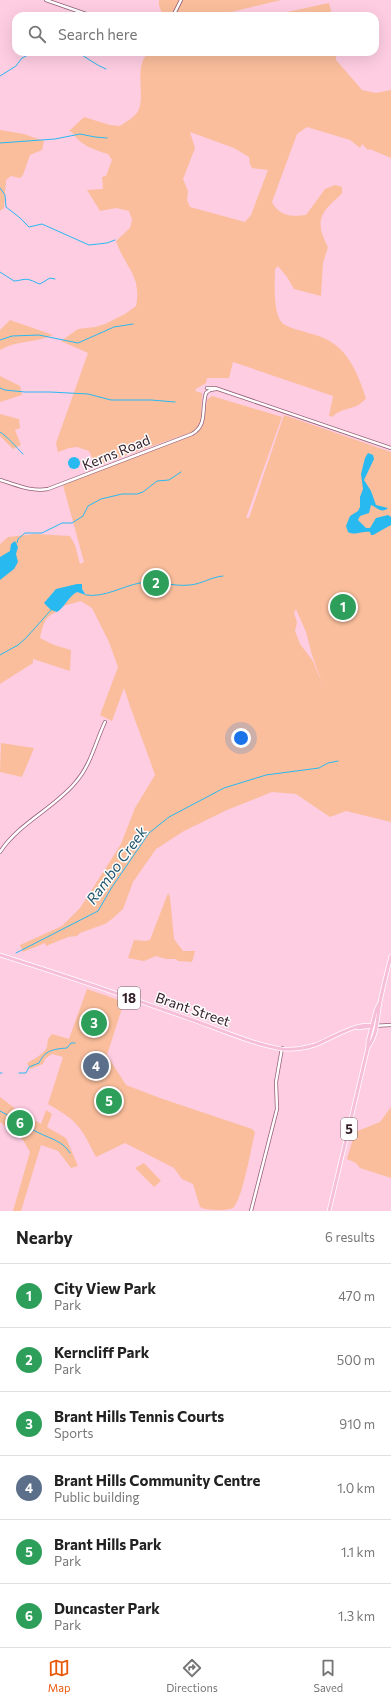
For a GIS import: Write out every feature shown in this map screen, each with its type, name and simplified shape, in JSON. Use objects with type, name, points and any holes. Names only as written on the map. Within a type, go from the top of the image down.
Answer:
[{"type":"main road","name":"Brant Street","points":[[0,955],[235,1035],[282,1048],[300,1048],[314,1045],[344,1031],[357,1027],[362,1028],[372,1026]]},
{"type":"main road","name":"5","points":[[329,1211],[368,1042],[391,956]]},
{"type":"main road","name":"5","points":[[368,1047],[372,1043],[379,1004]]},
{"type":"street","points":[[46,0],[80,12]]},
{"type":"street","points":[[175,12],[181,0]]},
{"type":"street","name":"Kerns Road","points":[[0,480],[28,489],[48,489],[192,434],[198,430],[203,423],[204,400],[208,389],[216,389],[391,448]]},
{"type":"street","points":[[0,852],[14,835],[76,783],[92,756],[105,722]]},
{"type":"street","points":[[372,1026],[391,1025]]},
{"type":"street","points":[[251,1211],[277,1109],[276,1082],[282,1048]]},
{"type":"shaded area","points":[[159,0],[281,0],[232,12],[162,12]]},
{"type":"shaded area","points":[[329,3],[331,12],[287,12]]},
{"type":"shaded area","points":[[146,56],[336,56],[336,60],[362,90],[376,93],[391,90],[391,158],[370,149],[368,150],[362,144],[360,148],[350,140],[307,127],[297,134],[272,202],[282,213],[296,216],[306,215],[325,189],[335,185],[342,187],[342,193],[325,211],[321,221],[323,237],[328,247],[323,263],[321,296],[294,289],[278,266],[275,269],[276,308],[281,321],[285,325],[325,338],[346,355],[361,383],[366,398],[358,405],[341,411],[332,417],[329,416],[333,396],[233,362],[229,378],[207,378],[206,383],[196,389],[195,391],[202,393],[201,422],[195,431],[96,466],[89,451],[77,447],[58,452],[56,443],[88,353],[61,341],[78,329],[105,324],[125,314],[136,306],[137,287],[135,279],[116,241],[130,228],[132,220],[129,211],[116,208],[100,211],[87,190],[103,189],[102,177],[106,176],[112,160],[108,154],[83,144],[72,132],[69,131],[84,117],[110,125],[120,126],[134,117],[139,109],[142,63]],"holes":[[[190,132],[234,148],[249,157],[252,168],[268,170],[251,215],[245,222],[190,207],[187,200],[188,191],[183,179],[195,148]]]},
{"type":"shaded area","points":[[0,130],[24,134],[44,141],[42,150],[30,155],[23,175],[20,178],[11,176],[6,180],[4,208],[0,211]]},
{"type":"shaded area","points":[[10,320],[53,335],[47,338],[13,345],[0,350],[0,330]]},
{"type":"shaded area","points":[[0,376],[20,386],[22,395],[0,402]]},
{"type":"shaded area","points":[[212,396],[282,417],[246,518],[249,518],[284,415],[391,452],[391,822],[346,811],[330,817],[296,794],[272,792],[227,810],[184,831],[156,849],[133,882],[123,909],[105,924],[80,933],[77,936],[68,937],[46,946],[45,943],[23,952],[20,945],[62,926],[80,908],[121,844],[135,808],[155,775],[124,688],[112,721],[100,715],[118,667],[109,642],[92,608],[81,601],[63,606],[73,594],[77,592],[86,594],[82,589],[68,596],[54,611],[57,612],[49,616],[43,626],[40,638],[54,645],[71,650],[70,671],[33,659],[33,663],[0,684],[0,544],[8,537],[35,534],[70,536],[75,545],[80,564],[84,562],[63,485],[196,434],[203,426],[207,400]],"holes":[[[296,609],[306,632],[312,655],[323,686],[313,661],[300,644],[295,631],[297,622],[294,613]]]},
{"type":"shaded area","points":[[0,414],[19,419],[20,428],[15,430],[21,445],[13,449],[0,436]]},
{"type":"shaded area","points":[[1,743],[34,748],[22,777],[0,772]]},
{"type":"shaded area","points":[[168,893],[170,897],[174,939],[183,951],[195,951],[192,962],[166,959],[156,956],[144,961],[128,958],[134,940],[150,940]]},
{"type":"shaded area","points":[[87,989],[124,1002],[107,1055],[126,1085],[252,1129],[255,1132],[243,1184],[237,1203],[233,1208],[217,1210],[200,1207],[193,1184],[182,1179],[174,1168],[125,1143],[96,1157],[78,1126],[66,1115],[48,1104],[63,1057],[52,1054],[45,1059],[43,1064],[30,1069],[27,1063],[38,1057],[44,1051],[52,1034],[69,1039]]},
{"type":"shaded area","points":[[0,1097],[17,1110],[41,1124],[46,1110],[52,1114],[47,1127],[66,1138],[78,1166],[71,1168],[58,1151],[41,1145],[21,1211],[13,1211],[30,1152],[23,1140],[0,1122]]},
{"type":"shaded area","points":[[391,1107],[391,1178],[360,1168],[356,1163],[347,1159],[355,1132],[380,1122]]},
{"type":"shaded area","points":[[144,1163],[161,1181],[154,1187],[135,1168]]},
{"type":"water","points":[[368,453],[373,455],[374,459],[364,480],[371,491],[376,505],[388,508],[386,510],[379,510],[371,505],[369,513],[360,516],[358,520],[366,528],[370,528],[376,518],[388,515],[391,517],[391,525],[373,535],[371,535],[370,532],[348,532],[346,526],[350,516],[358,511],[360,507],[360,497],[363,489],[361,474],[365,458]]},
{"type":"water","points":[[72,457],[76,457],[80,463],[76,469],[72,469],[68,465],[68,461]]},
{"type":"water","points":[[15,541],[18,547],[16,554],[18,562],[14,569],[0,580],[0,557],[10,551],[11,544]]},
{"type":"water","points":[[82,584],[82,589],[86,595],[77,592],[57,612],[51,610],[44,603],[56,589]]},
{"type":"waterway","points":[[0,76],[16,66],[22,58],[26,56]]},
{"type":"waterway","points":[[84,56],[106,69]]},
{"type":"waterway","points":[[0,143],[55,139],[80,134],[107,138]]},
{"type":"waterway","points":[[0,188],[5,195],[6,207],[29,227],[42,224],[89,245],[107,243],[115,240]]},
{"type":"waterway","points":[[0,272],[14,281],[28,279],[40,284],[50,278],[55,279]]},
{"type":"waterway","points":[[0,340],[12,336],[39,335],[78,343],[114,327],[133,324]]},
{"type":"waterway","points":[[0,388],[25,392],[88,394],[111,400],[151,400],[175,402]]},
{"type":"waterway","points":[[0,432],[23,454]]},
{"type":"waterway","points":[[17,543],[18,539],[25,533],[42,533],[62,523],[72,523],[83,516],[88,506],[101,499],[122,494],[137,494],[143,492],[157,481],[169,480],[181,472]]},
{"type":"waterway","points":[[86,595],[100,595],[134,584],[146,582],[190,585],[223,576]]},
{"type":"waterway","points":[[0,655],[18,645],[26,638],[51,610]]},
{"type":"waterway","name":"Rambo Creek","points":[[16,953],[98,911],[112,887],[149,833],[169,817],[224,788],[266,775],[319,768],[328,763],[338,761]]},
{"type":"waterway","points":[[19,1073],[26,1073],[29,1067],[39,1063],[44,1055],[50,1051],[67,1048],[71,1043],[75,1043]]},
{"type":"waterway","name":"Rambo Creek","points":[[0,1111],[34,1131],[60,1143],[70,1153]]},
{"type":"place","name":"Kerncliff Park","points":[[156,583]]},
{"type":"place","name":"City View Park","points":[[343,607]]},
{"type":"place","name":"Brant Hills Tennis Courts","points":[[94,1023]]},
{"type":"place","name":"Brant Hills Community Centre","points":[[96,1066]]},
{"type":"place","name":"Brant Hills Park","points":[[109,1101]]},
{"type":"place","name":"Duncaster Park","points":[[20,1123]]}]
